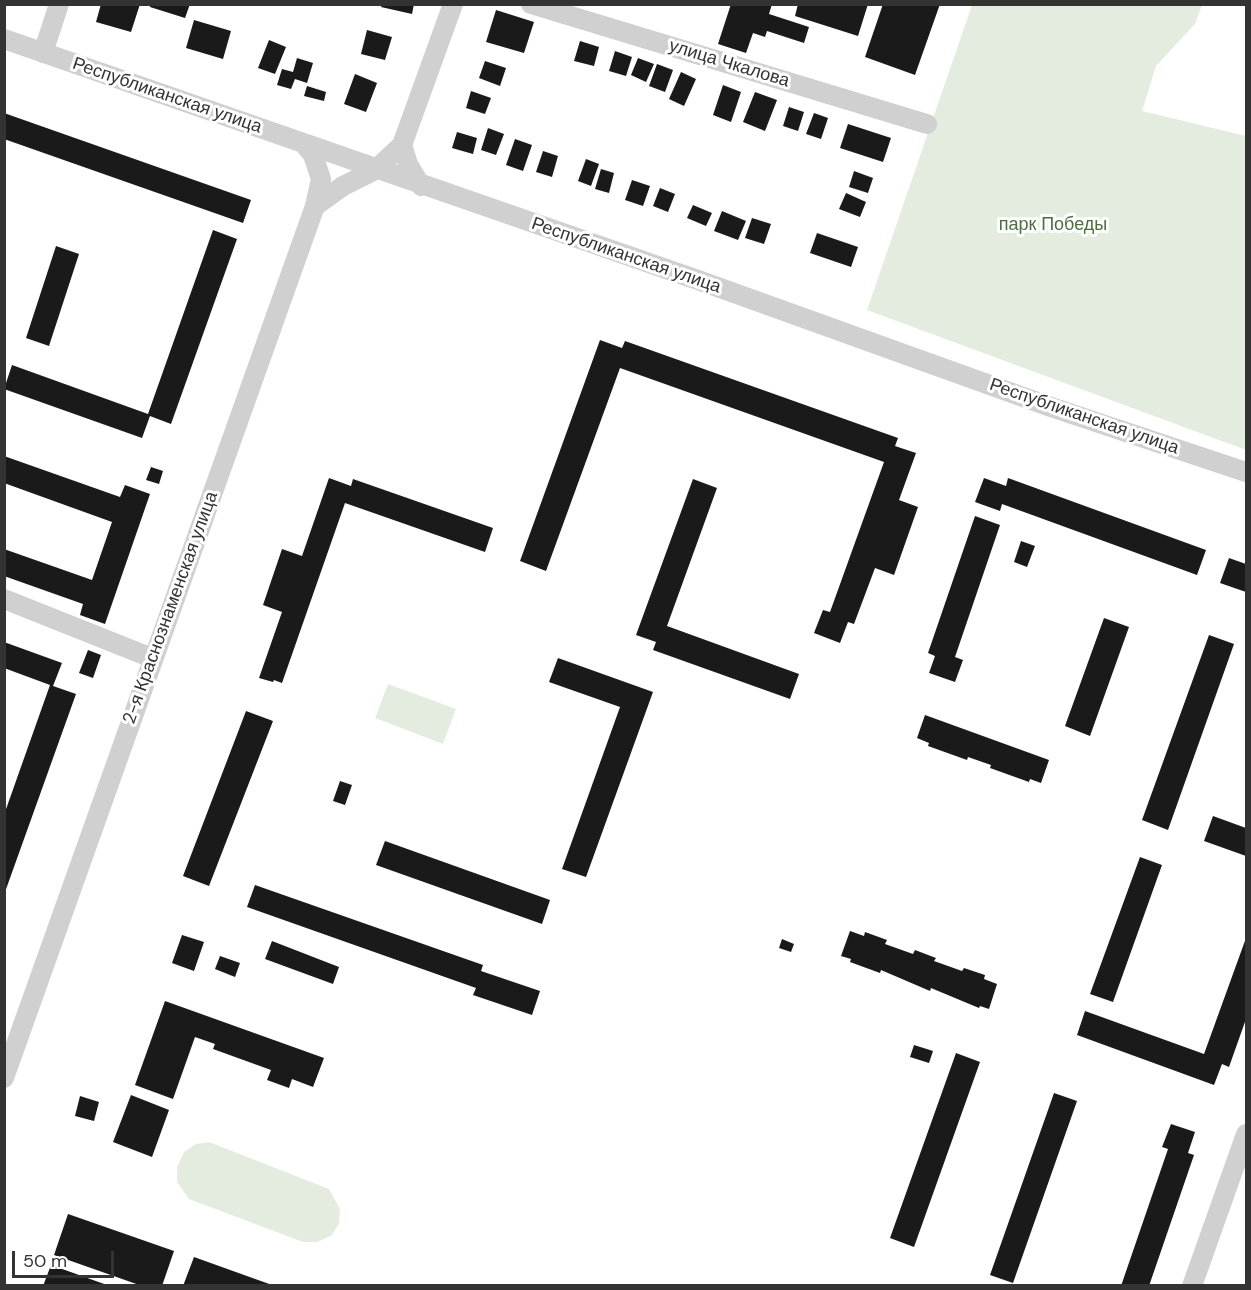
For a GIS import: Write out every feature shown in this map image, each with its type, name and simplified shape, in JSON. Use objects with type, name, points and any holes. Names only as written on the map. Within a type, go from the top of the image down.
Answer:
[{"type":"street","points":[[43,53],[59,4]]},
{"type":"street","points":[[315,206],[343,186],[375,170],[402,145],[453,4]]},
{"type":"street","name":"улица Чкалова","points":[[531,4],[927,124]]},
{"type":"street","name":"Республиканская улица","points":[[4,39],[1246,472]]},
{"type":"street","name":"2-я Краснознаменская улица","points":[[4,1078],[315,206],[321,179],[313,155],[304,144]]},
{"type":"street","points":[[402,145],[408,164],[421,186]]},
{"type":"street","points":[[4,599],[152,658]]},
{"type":"street","points":[[1192,1286],[1246,1134]]},
{"type":"green space","name":"парк Победы","points":[[972,5],[1202,5],[1195,24],[1156,66],[1142,111],[1246,136],[1246,450],[867,310]]},
{"type":"green space","points":[[388,684],[456,709],[443,744],[375,718]]},
{"type":"green space","points":[[209,1142],[329,1189],[340,1209],[339,1224],[331,1236],[317,1242],[303,1242],[189,1199],[177,1182],[177,1167],[184,1152],[196,1144]]},
{"type":"building","points":[[101,4],[140,4],[131,32],[96,22]]},
{"type":"building","points":[[150,4],[190,4],[185,18],[150,7]]},
{"type":"building","points":[[382,4],[414,4],[412,14],[381,7]]},
{"type":"building","points":[[731,4],[772,4],[769,14],[809,27],[804,43],[767,31],[765,37],[753,33],[746,53],[718,44]]},
{"type":"building","points":[[798,4],[868,4],[858,36],[795,16]]},
{"type":"building","points":[[883,4],[940,4],[915,75],[865,57]]},
{"type":"building","points":[[496,10],[534,22],[524,53],[486,42]]},
{"type":"building","points":[[194,20],[231,31],[223,59],[186,48]]},
{"type":"building","points":[[367,30],[392,37],[385,60],[361,54]]},
{"type":"building","points":[[269,40],[286,47],[275,74],[258,68]]},
{"type":"building","points":[[580,41],[599,47],[594,66],[574,61]]},
{"type":"building","points":[[615,51],[632,57],[626,76],[609,71]]},
{"type":"building","points":[[297,58],[313,63],[307,83],[295,79],[291,89],[277,85],[282,69],[293,72]]},
{"type":"building","points":[[638,58],[654,64],[646,82],[631,75]]},
{"type":"building","points":[[485,61],[506,68],[500,86],[479,78]]},
{"type":"building","points":[[657,64],[673,70],[665,92],[649,86]]},
{"type":"building","points":[[681,72],[696,79],[684,106],[669,99]]},
{"type":"building","points":[[355,74],[377,83],[366,112],[344,104]]},
{"type":"building","points":[[723,85],[741,92],[731,122],[713,115]]},
{"type":"building","points":[[307,86],[326,92],[324,101],[304,96]]},
{"type":"building","points":[[471,91],[491,98],[485,114],[466,108]]},
{"type":"building","points":[[755,92],[777,100],[765,131],[743,122]]},
{"type":"building","points":[[789,107],[804,112],[798,131],[783,126]]},
{"type":"building","points":[[4,113],[251,200],[243,223],[4,139]]},
{"type":"building","points":[[814,113],[828,118],[821,139],[806,134]]},
{"type":"building","points":[[848,124],[891,138],[883,162],[840,148]]},
{"type":"building","points":[[488,128],[504,134],[496,155],[481,150]]},
{"type":"building","points":[[457,132],[477,138],[473,154],[452,148]]},
{"type":"building","points":[[515,139],[532,145],[523,171],[506,165]]},
{"type":"building","points":[[543,151],[558,156],[552,177],[536,172]]},
{"type":"building","points":[[586,159],[599,164],[591,186],[578,181]]},
{"type":"building","points":[[601,169],[614,173],[609,193],[595,189]]},
{"type":"building","points":[[854,171],[873,178],[868,193],[849,187]]},
{"type":"building","points":[[632,180],[650,186],[643,206],[625,200]]},
{"type":"building","points":[[660,188],[675,194],[668,212],[653,206]]},
{"type":"building","points":[[846,193],[866,202],[860,217],[839,209]]},
{"type":"building","points":[[693,205],[712,213],[706,226],[687,218]]},
{"type":"building","points":[[722,211],[746,221],[738,240],[714,231]]},
{"type":"building","points":[[752,218],[771,224],[764,244],[745,238]]},
{"type":"building","points":[[213,230],[237,239],[171,424],[150,416],[142,438],[4,389],[12,365],[148,414]]},
{"type":"building","points":[[817,233],[858,247],[851,267],[810,253]]},
{"type":"building","points":[[56,246],[79,254],[49,346],[26,338]]},
{"type":"building","points":[[600,340],[622,348],[625,341],[898,438],[895,446],[916,453],[899,500],[918,507],[894,575],[875,568],[854,624],[848,622],[840,643],[814,633],[823,610],[830,612],[884,462],[620,368],[546,571],[520,561]]},
{"type":"building","points":[[4,456],[120,497],[125,485],[150,494],[105,624],[80,615],[83,604],[4,576],[4,549],[92,580],[112,522],[4,483]]},
{"type":"building","points":[[151,467],[163,471],[159,484],[146,480]]},
{"type":"building","points":[[329,478],[351,486],[353,479],[493,528],[485,552],[345,503],[282,683],[259,678],[282,612],[263,605],[282,549],[302,556]]},
{"type":"building","points":[[984,478],[1006,486],[1008,478],[1206,550],[1197,575],[1002,504],[1000,511],[975,502]]},
{"type":"building","points":[[693,479],[717,488],[667,626],[799,674],[790,699],[653,650],[656,642],[636,635]]},
{"type":"building","points":[[975,516],[1000,525],[955,657],[963,660],[955,682],[929,673],[935,656],[928,653]]},
{"type":"building","points":[[1021,541],[1035,546],[1027,567],[1014,562]]},
{"type":"building","points":[[1229,558],[1246,564],[1246,592],[1220,583]]},
{"type":"building","points":[[1104,618],[1129,627],[1090,736],[1065,726]]},
{"type":"building","points":[[1209,635],[1234,644],[1168,830],[1142,820]]},
{"type":"building","points":[[4,642],[62,663],[53,686],[76,694],[5,892],[5,812],[50,685],[4,668]]},
{"type":"building","points":[[88,650],[101,655],[93,678],[79,673]]},
{"type":"building","points":[[558,658],[653,692],[586,877],[562,869],[620,707],[549,682]]},
{"type":"building","points":[[246,711],[273,721],[209,886],[183,876]]},
{"type":"building","points":[[925,715],[1049,760],[1041,783],[1030,779],[1029,782],[990,768],[991,765],[968,757],[967,760],[928,746],[929,743],[917,738]]},
{"type":"building","points":[[340,781],[352,785],[345,805],[333,801]]},
{"type":"building","points":[[1213,816],[1246,828],[1246,856],[1204,841]]},
{"type":"building","points":[[385,841],[550,900],[542,924],[376,865]]},
{"type":"building","points":[[1140,857],[1162,865],[1113,1002],[1090,994]]},
{"type":"building","points":[[255,885],[483,965],[481,971],[540,991],[532,1015],[473,995],[476,988],[247,907]]},
{"type":"building","points":[[850,931],[864,936],[865,932],[887,940],[885,944],[913,954],[915,950],[936,958],[934,961],[962,971],[964,968],[985,975],[984,979],[997,984],[989,1009],[980,1006],[979,1008],[931,988],[930,991],[881,970],[880,973],[850,962],[851,959],[841,956]]},
{"type":"building","points":[[182,935],[204,942],[194,971],[172,963]]},
{"type":"building","points":[[1246,938],[1246,1019],[1229,1067],[1222,1064],[1214,1085],[1077,1035],[1085,1011],[1204,1054]]},
{"type":"building","points":[[782,939],[794,944],[791,952],[779,948]]},
{"type":"building","points":[[272,941],[339,967],[333,984],[265,959]]},
{"type":"building","points":[[220,956],[240,963],[235,977],[215,969]]},
{"type":"building","points":[[165,1001],[324,1058],[313,1087],[292,1079],[289,1088],[267,1080],[271,1070],[213,1049],[215,1044],[195,1037],[173,1099],[135,1085]]},
{"type":"building","points":[[914,1045],[933,1051],[929,1063],[910,1057]]},
{"type":"building","points":[[956,1053],[980,1062],[914,1247],[890,1238]]},
{"type":"building","points":[[1054,1093],[1077,1101],[1013,1283],[990,1275]]},
{"type":"building","points":[[131,1095],[169,1110],[152,1157],[113,1142]]},
{"type":"building","points":[[80,1096],[99,1102],[94,1121],[75,1116]]},
{"type":"building","points":[[1171,1124],[1195,1132],[1188,1153],[1194,1155],[1149,1286],[1121,1286],[1168,1149],[1162,1147]]},
{"type":"building","points":[[68,1214],[174,1251],[162,1286],[142,1286],[54,1255]]},
{"type":"building","points":[[194,1257],[272,1285],[272,1286],[183,1286]]},
{"type":"building","points":[[51,1265],[107,1285],[107,1286],[43,1286]]}]
